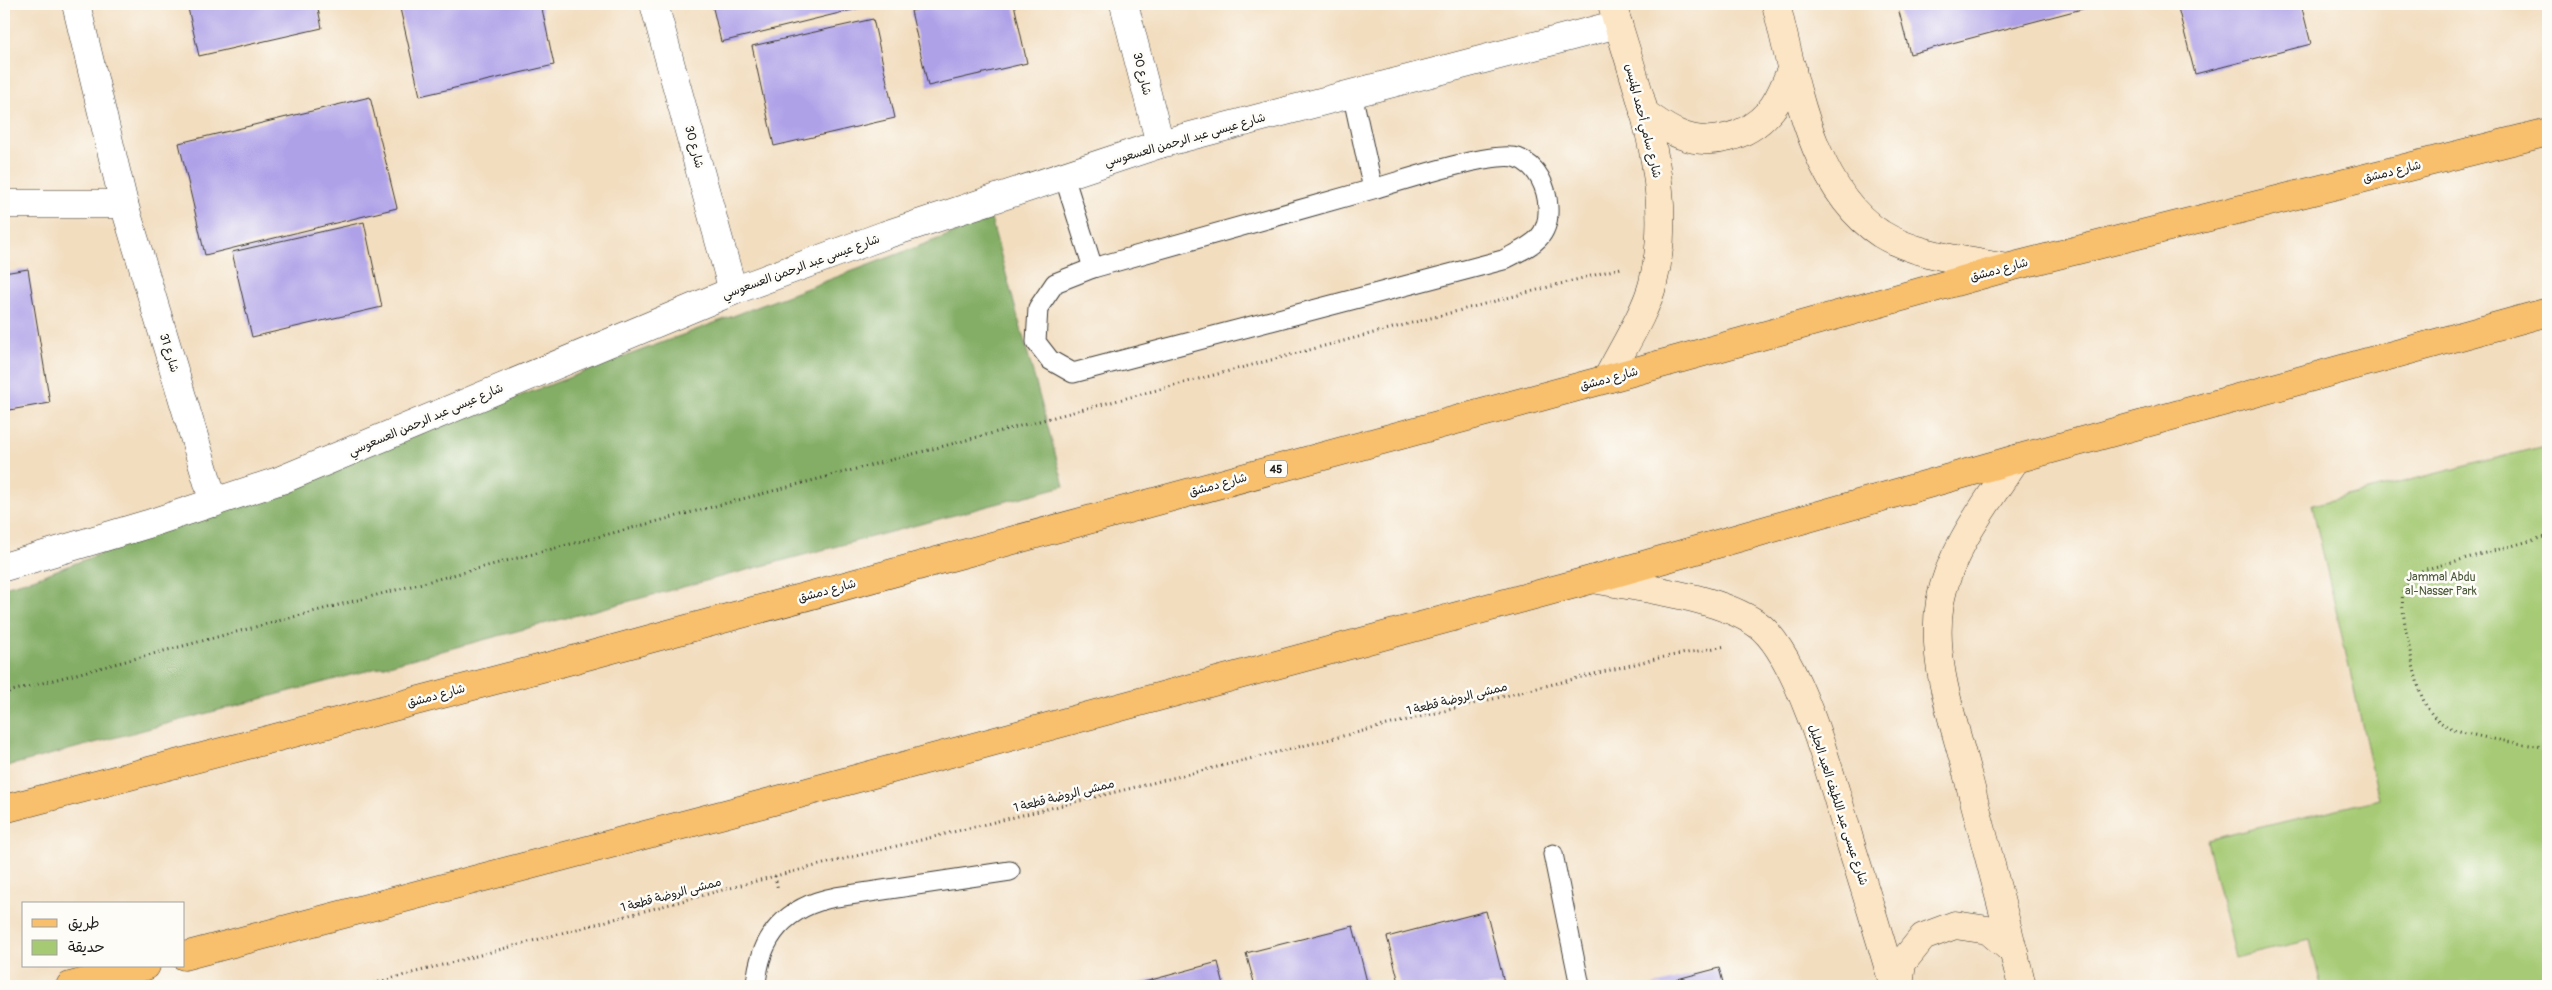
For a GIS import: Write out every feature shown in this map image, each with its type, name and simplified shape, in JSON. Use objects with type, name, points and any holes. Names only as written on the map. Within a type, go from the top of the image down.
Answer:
[{"type":"main road","points":[[1776,4],[1792,68],[1817,151],[1826,171],[1851,207],[1881,234],[1905,245],[1934,254],[2006,268]]},
{"type":"main road","name":"شارع سامي أحمد المنيس","points":[[1607,379],[1653,285],[1661,226],[1658,182],[1644,113],[1615,14]]},
{"type":"main road","points":[[1644,113],[1681,135],[1697,139],[1719,140],[1755,125],[1769,112],[1780,95],[1792,68]]},
{"type":"main road","name":"شارع دمشق","points":[[4,809],[576,659],[1607,379],[2006,268],[2548,132]]},
{"type":"main road","points":[[185,956],[770,802],[1594,579],[2016,459],[2548,312]]},
{"type":"main road","points":[[2016,459],[1969,530],[1956,555],[1940,602],[1938,626],[1943,682],[2022,986]]},
{"type":"main road","name":"شارع عيسى عبد اللطيف العبد الجليل","points":[[1594,579],[1715,604],[1759,625],[1771,638],[1793,673],[1824,753],[1894,986]]},
{"type":"main road","points":[[1899,986],[1902,963],[1924,937],[1955,925],[1988,930],[2014,952]]},
{"type":"main road","points":[[70,986],[138,968]]},
{"type":"street","name":"شارع 31","points":[[76,4],[124,204],[214,503]]},
{"type":"street","name":"شارع 30","points":[[654,4],[733,291]]},
{"type":"street","name":"شارع 30","points":[[1124,4],[1160,144]]},
{"type":"street","name":"شارع عيسى عبد الرحمن العسعوسي","points":[[4,566],[214,503],[290,476],[733,291],[885,235],[1160,144],[1352,93],[1615,14]]},
{"type":"street","points":[[4,204],[124,204]]},
{"type":"lane","points":[[1352,93],[1373,189]]},
{"type":"lane","points":[[1494,157],[1517,158],[1537,172],[1547,195],[1549,220],[1536,243],[1503,260],[1073,373],[1050,360],[1036,342],[1038,308],[1055,284],[1092,268],[1373,189],[1494,157]]},
{"type":"lane","points":[[1064,176],[1092,268]]},
{"type":"lane","points":[[1553,854],[1580,986]]},
{"type":"lane","points":[[756,986],[757,970],[762,951],[772,934],[784,920],[800,908],[817,900],[1010,871]]},
{"type":"path","points":[[4,693],[1658,258]]},
{"type":"path","points":[[2548,536],[2423,570],[2416,574],[2406,586],[2402,601],[2420,693],[2432,714],[2441,723],[2464,732],[2548,748]]},
{"type":"path","name":"ممشى الروضة قطعة 1","points":[[364,986],[794,871],[1659,658],[1771,638]]},
{"type":"green space","points":[[991,219],[1064,486],[4,767],[4,587],[33,579]]},
{"type":"green space","name":"Jammal Abdu al-Nasser Park","points":[[2548,445],[2548,986],[2321,986],[2310,940],[2235,958],[2207,840],[2379,799],[2312,505]]},
{"type":"building","points":[[187,4],[317,4],[322,28],[199,56]]},
{"type":"building","points":[[399,4],[541,4],[554,65],[420,96]]},
{"type":"building","points":[[712,4],[863,4],[864,7],[721,42]]},
{"type":"building","points":[[942,4],[1014,4],[1027,63],[928,86],[911,11]]},
{"type":"building","points":[[1897,4],[2101,4],[1910,54]]},
{"type":"building","points":[[2177,4],[2301,4],[2311,44],[2195,74]]},
{"type":"building","points":[[873,19],[895,118],[774,146],[752,46]]},
{"type":"building","points":[[370,97],[397,208],[205,255],[179,143]]},
{"type":"building","points":[[364,222],[382,307],[252,337],[232,252]]},
{"type":"building","points":[[28,269],[50,403],[4,411],[4,273]]},
{"type":"building","points":[[1486,911],[1505,986],[1400,986],[1387,937]]},
{"type":"building","points":[[1353,926],[1368,986],[1255,986],[1246,953]]},
{"type":"building","points":[[1218,962],[1224,986],[1129,986]]},
{"type":"building","points":[[1719,968],[1724,986],[1651,986]]}]
